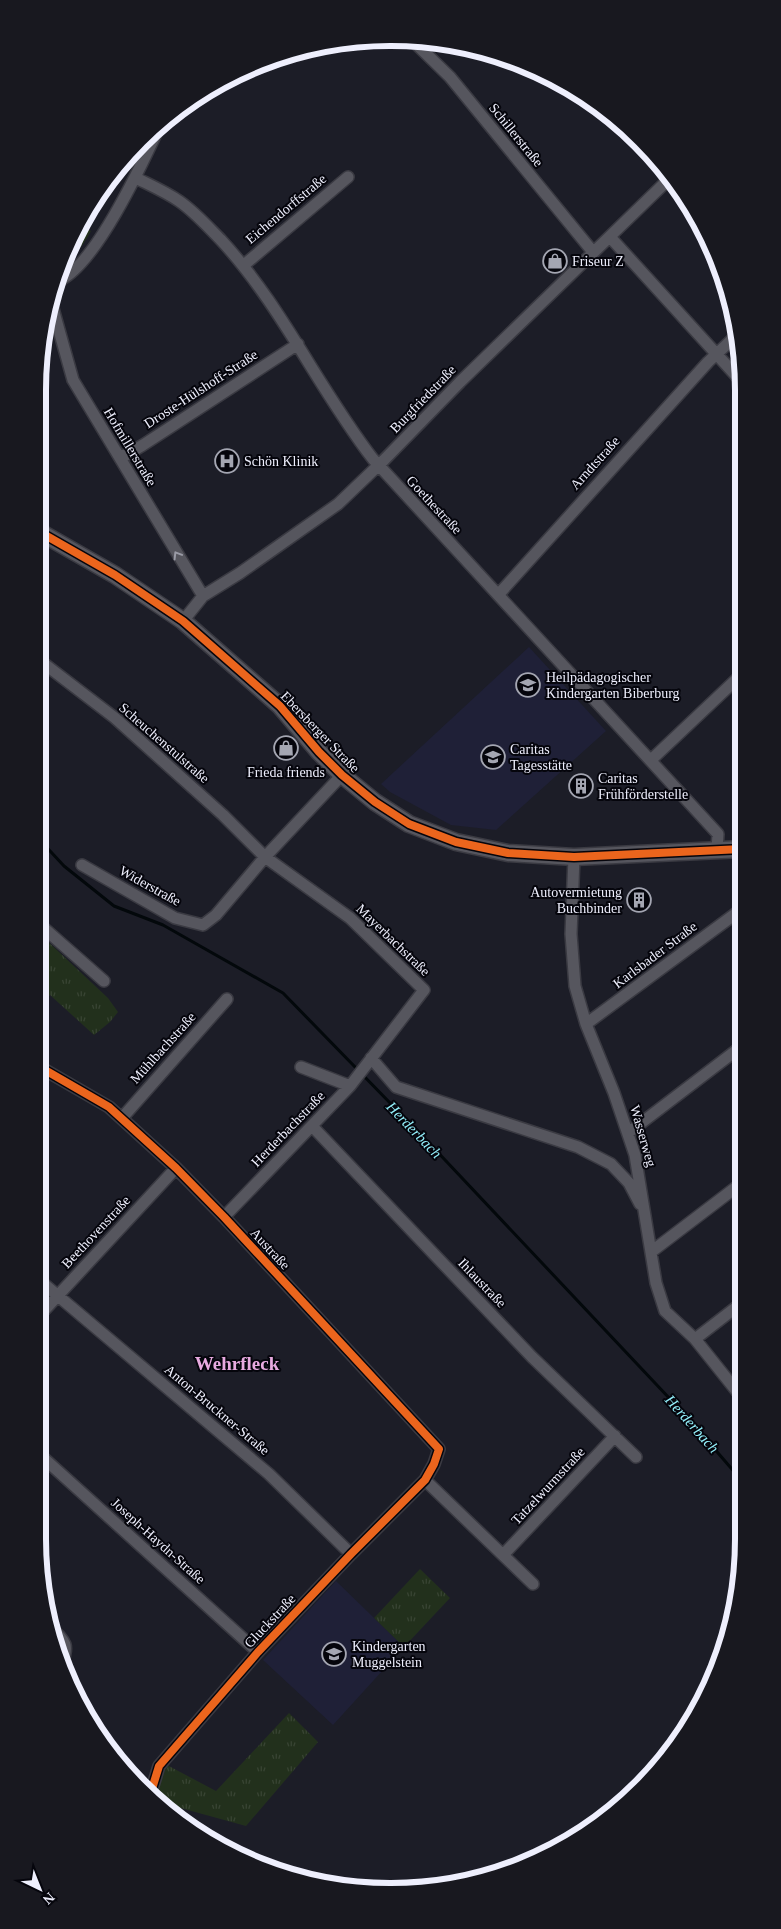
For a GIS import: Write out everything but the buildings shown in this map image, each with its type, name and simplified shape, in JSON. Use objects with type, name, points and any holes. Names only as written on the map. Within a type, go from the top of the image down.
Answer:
[{"type":"street","name":"Schillerstraße","points":[[420,48],[450,77],[593,252]]},
{"type":"street","points":[[67,275],[90,252],[136,178],[145,150]]},
{"type":"street","name":"Eichendorffstraße","points":[[244,265],[348,177]]},
{"type":"street","name":"Goethestraße","points":[[136,178],[180,202],[205,223],[244,265],[298,344],[336,408],[378,466],[718,834],[717,849]]},
{"type":"street","name":"Burgfriedstraße","points":[[183,621],[203,596],[240,573],[338,504],[460,382],[665,183]]},
{"type":"street","points":[[610,236],[734,373]]},
{"type":"street","name":"Hofmillerstraße","points":[[53,325],[73,380],[203,596]]},
{"type":"street","name":"Arndtstraße","points":[[498,595],[628,450],[717,353],[731,340]]},
{"type":"street","name":"Droste-Hülshoff-Straße","points":[[120,456],[126,456],[298,344]]},
{"type":"street","name":"Ebersberger Straße","points":[[46,536],[115,575],[183,621],[280,706],[319,752],[342,775],[374,802],[409,824],[456,842],[508,853],[574,857],[735,848]]},
{"type":"street","name":"Scheuchenstulstraße","points":[[46,664],[115,718],[224,815],[265,856]]},
{"type":"street","points":[[651,760],[735,681]]},
{"type":"street","points":[[265,856],[342,775]]},
{"type":"street","name":"Widerstraße","points":[[82,865],[175,918],[203,925],[216,915],[265,856]]},
{"type":"street","name":"Mayerbachstraße","points":[[265,856],[350,918],[424,990],[370,1059]]},
{"type":"street","name":"Wasserweg","points":[[574,857],[571,934],[575,986],[586,1024],[614,1093],[635,1155],[656,1283],[665,1311],[695,1339],[735,1389]]},
{"type":"street","name":"Karlsbader Straße","points":[[586,1024],[735,914]]},
{"type":"street","points":[[46,933],[104,981]]},
{"type":"street","name":"Mühlbachstraße","points":[[122,1118],[227,999]]},
{"type":"street","points":[[628,1133],[735,1051]]},
{"type":"street","points":[[370,1059],[396,1087],[578,1147],[611,1164],[629,1184],[646,1215]]},
{"type":"street","name":"Herderbachstraße","points":[[224,1217],[351,1085],[370,1059]]},
{"type":"street","points":[[301,1067],[351,1085]]},
{"type":"street","name":"Austraße","points":[[46,1070],[99,1100],[122,1118],[176,1168],[224,1217],[439,1449],[434,1464],[425,1480]]},
{"type":"street","name":"Ihlaustraße","points":[[312,1126],[532,1357],[636,1456]]},
{"type":"street","name":"Beethovenstraße","points":[[46,1308],[176,1168]]},
{"type":"street","points":[[651,1252],[735,1188]]},
{"type":"street","name":"Anton-Bruckner-Straße","points":[[46,1286],[269,1474],[351,1554]]},
{"type":"street","points":[[695,1339],[735,1308]]},
{"type":"street","name":"Tatzelwurmstraße","points":[[503,1555],[615,1436]]},
{"type":"street","name":"Joseph-Haydn-Straße","points":[[46,1460],[258,1652]]},
{"type":"street","points":[[425,1480],[533,1584]]},
{"type":"street","name":"Gluckstraße","points":[[152,1786],[159,1766],[258,1652],[351,1554],[425,1480]]},
{"type":"street","points":[[61,1637],[67,1648],[66,1652]]},
{"type":"shaded area","name":"Caritas Tagesstätte","points":[[529,647],[606,731],[496,830],[451,825],[390,792],[381,784]]},
{"type":"shaded area","name":"Kindergarten Muggelstein","points":[[336,1581],[404,1647],[333,1725],[263,1660]]},
{"type":"green space","points":[[86,229],[91,231],[85,241],[74,255]]},
{"type":"green space","points":[[46,940],[108,998],[118,1012],[110,1022],[94,1035],[50,995],[46,1000]]},
{"type":"green space","points":[[420,1569],[450,1598],[404,1647],[374,1618]]},
{"type":"green space","points":[[289,1713],[318,1742],[246,1826],[175,1806],[157,1791],[167,1765],[216,1791]]},
{"type":"waterway","name":"Herderbach","points":[[46,847],[64,866],[114,906],[163,925],[283,993],[430,1144],[687,1417],[735,1473]]},
{"type":"cycle path","points":[[46,536],[115,575],[183,621],[280,706],[319,752],[342,775],[375,802],[409,824],[456,842],[508,853],[574,857],[735,849]]},
{"type":"cycle path","points":[[46,1071],[109,1107],[176,1168],[224,1217],[439,1449],[434,1464],[425,1480],[351,1554],[258,1652],[159,1766],[153,1787]]},
{"type":"place","name":"Friseur Z","points":[[555,261]]},
{"type":"place","name":"Schön Klinik","points":[[227,461]]},
{"type":"place","name":"Heilpädagogischer Kindergarten Biberburg","points":[[528,685]]},
{"type":"place","name":"Frieda friends","points":[[286,748]]},
{"type":"place","name":"Caritas Tagesstätte","points":[[493,757]]},
{"type":"place","name":"Caritas Frühförderstelle","points":[[581,786]]},
{"type":"place","name":"Autovermietung Buchbinder","points":[[639,900]]},
{"type":"place","name":"Kindergarten Muggelstein","points":[[334,1654]]},
{"type":"district","name":"Wehrfleck","points":[[237,1363]]}]
